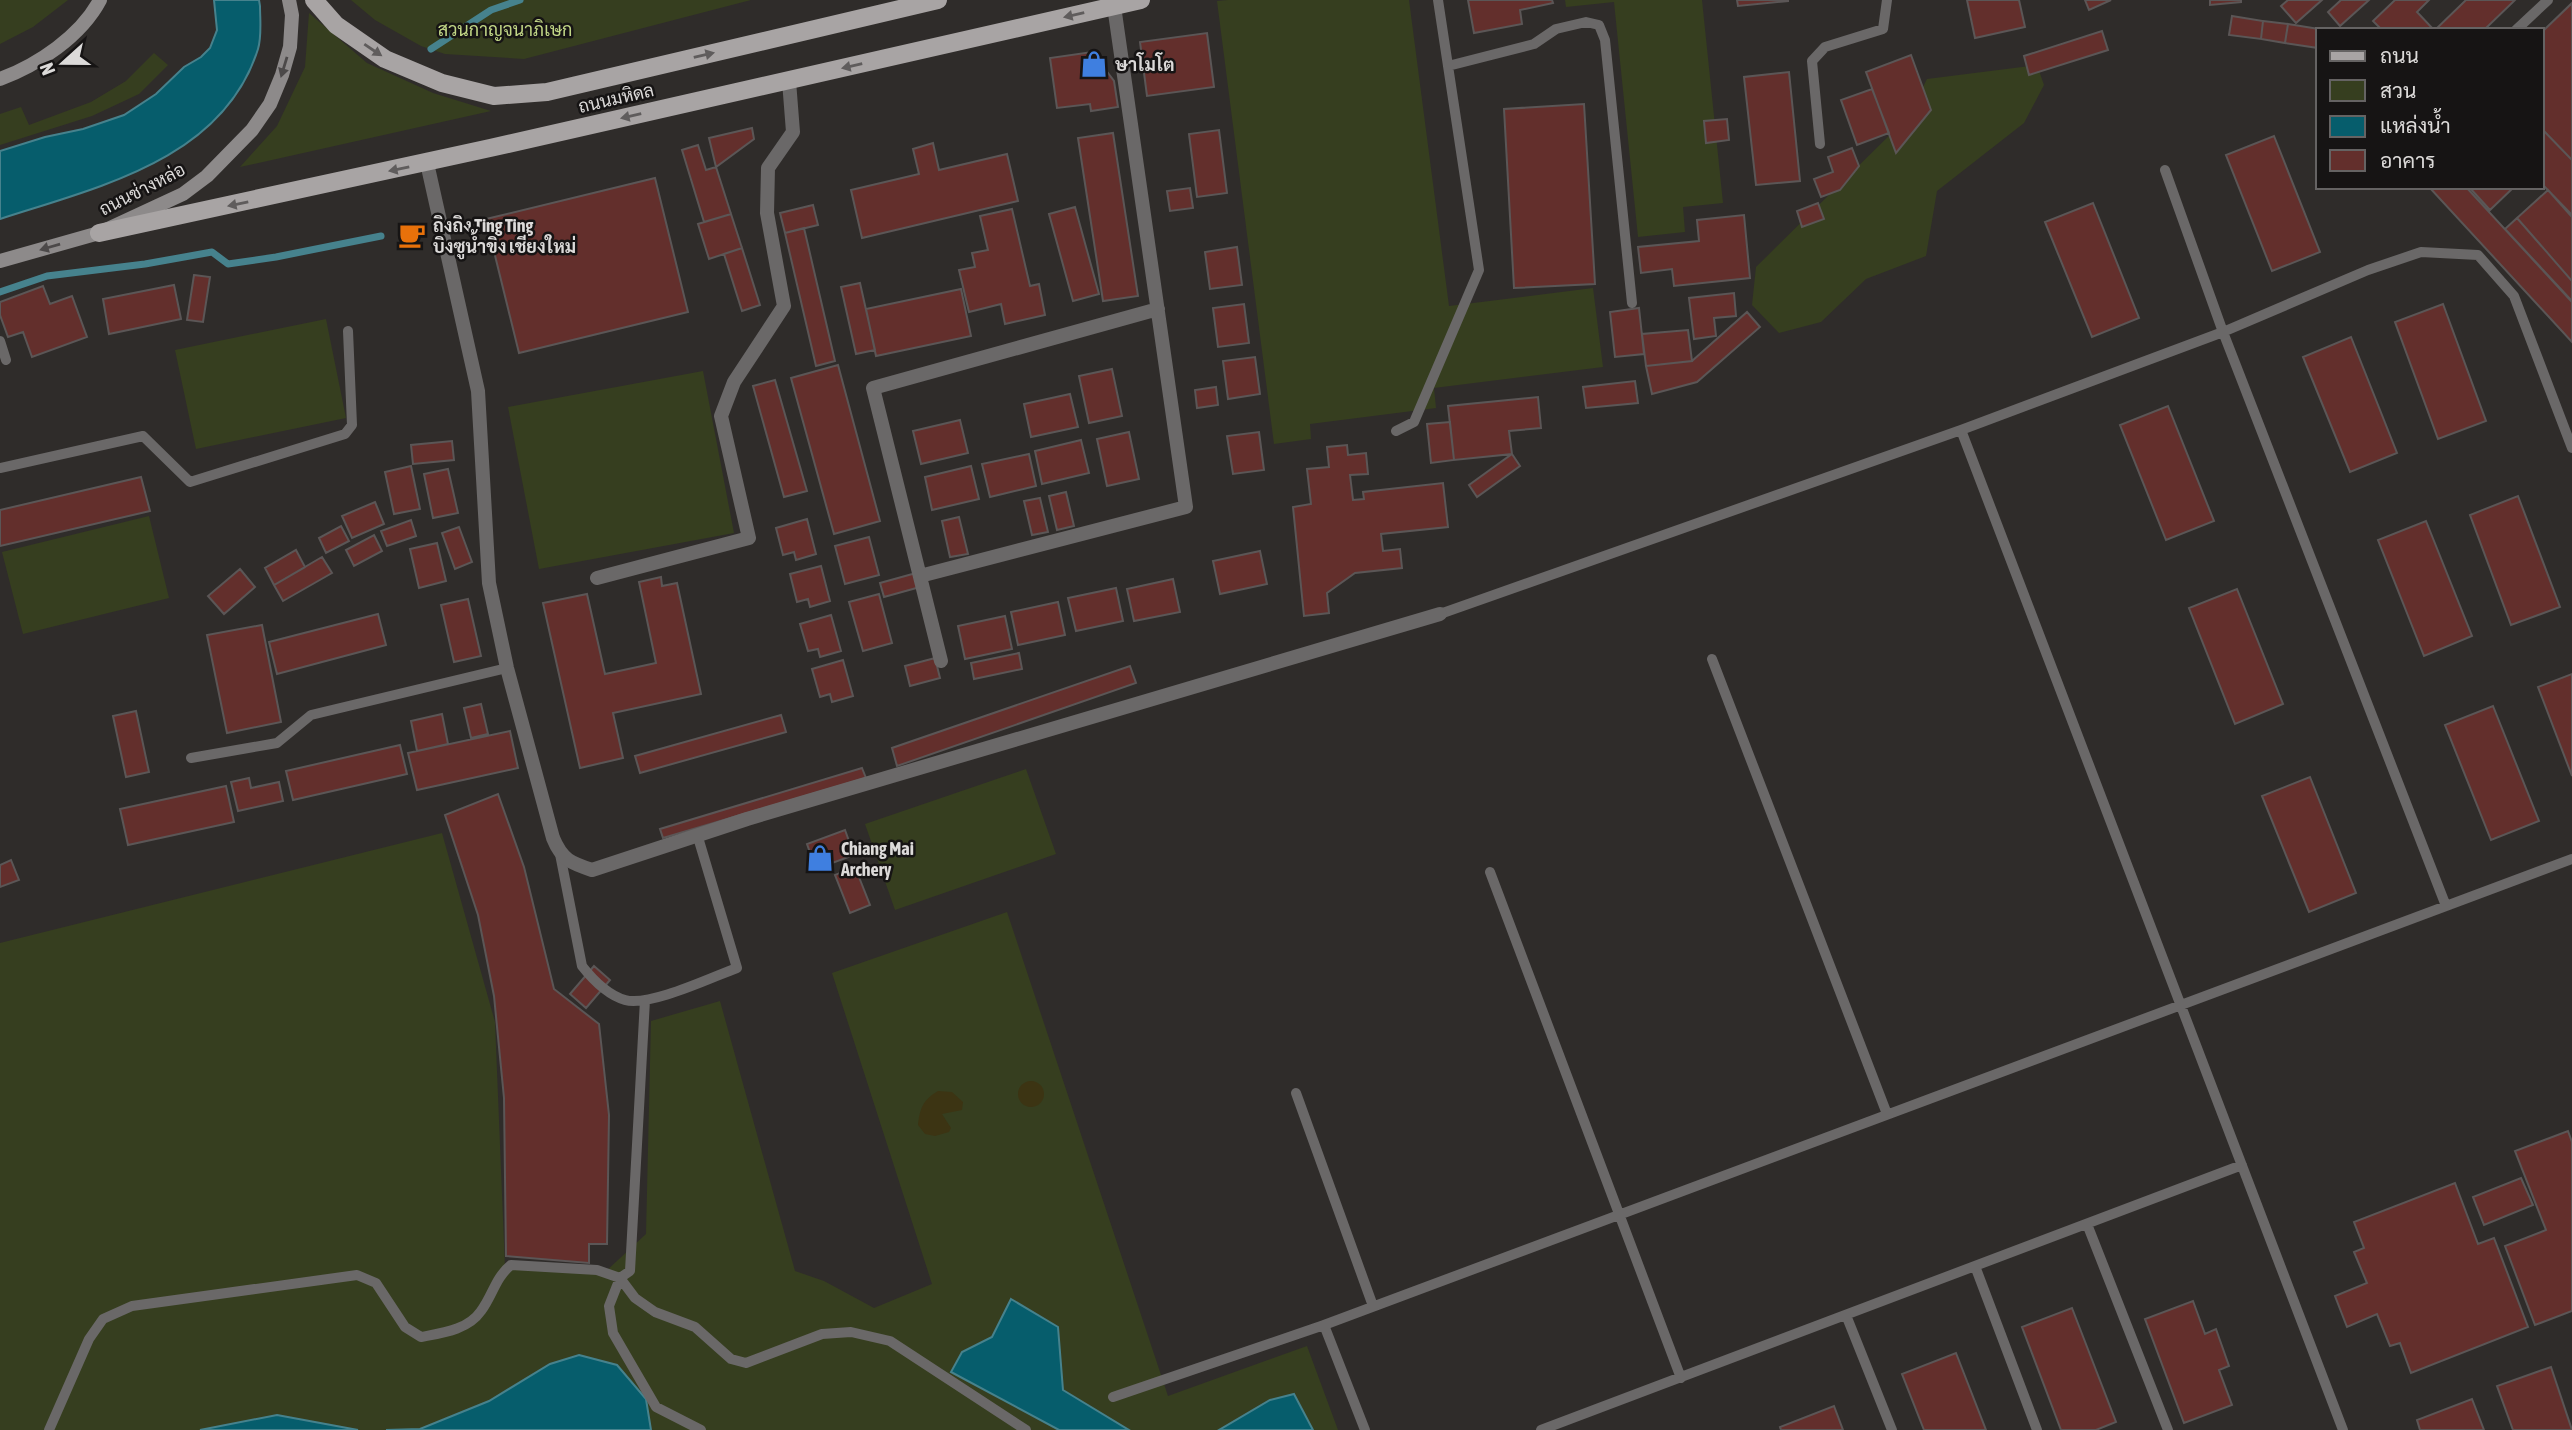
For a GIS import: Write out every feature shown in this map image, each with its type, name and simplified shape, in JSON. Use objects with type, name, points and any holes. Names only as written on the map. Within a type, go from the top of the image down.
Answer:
[{"type":"main road","points":[[0,79],[34,62],[68,39],[92,15],[100,0]]},
{"type":"main road","name":"ถนนช่างหล่อ","points":[[0,261],[99,233],[183,194],[227,158],[252,130],[270,104],[282,75],[290,47],[292,15],[289,0]]},
{"type":"main road","name":"ถนนมหิดล","points":[[314,0],[336,26],[385,59],[442,83],[494,96],[547,92],[938,0]]},
{"type":"main road","name":"ถนนมหิดล","points":[[99,233],[427,163],[1141,0]]},
{"type":"street","points":[[920,576],[1186,507],[1114,6]]},
{"type":"street","points":[[597,578],[750,538],[721,416],[734,382],[784,306],[767,213],[768,167],[793,132],[789,81]]},
{"type":"street","points":[[427,163],[478,391],[489,583],[507,668],[553,838],[560,854],[570,862],[592,870],[697,834],[1440,614]]},
{"type":"street","points":[[942,662],[873,388],[1158,309]]},
{"type":"lane","points":[[1396,430],[1414,422],[1479,271],[1438,0]]},
{"type":"lane","points":[[1821,144],[1812,61],[1825,47],[1884,29],[1887,0]]},
{"type":"lane","points":[[2518,28],[2548,0]]},
{"type":"lane","points":[[1448,66],[1534,44],[1556,29],[1586,22],[1599,25],[1605,40],[1632,303]]},
{"type":"lane","points":[[2165,170],[2223,331],[2446,905]]},
{"type":"lane","points":[[1440,614],[1961,430],[2223,331],[2368,270],[2421,252],[2479,255],[2514,296],[2572,448]]},
{"type":"lane","points":[[0,468],[143,436],[190,482],[345,434],[352,425],[348,331]]},
{"type":"lane","points":[[0,341],[6,360]]},
{"type":"lane","points":[[1961,430],[2343,1430]]},
{"type":"lane","points":[[1712,659],[1887,1114]]},
{"type":"lane","points":[[191,758],[277,743],[311,715],[507,668]]},
{"type":"lane","points":[[560,854],[583,966],[592,979],[611,993],[634,1002],[737,968],[697,834]]},
{"type":"lane","points":[[1113,1397],[1324,1325],[2572,859]]},
{"type":"lane","points":[[1490,872],[1621,1213],[1681,1378]]},
{"type":"lane","points":[[645,1000],[630,1271],[620,1278],[610,1306],[613,1333],[656,1407],[701,1430]]},
{"type":"lane","points":[[1296,1093],[1373,1306]]},
{"type":"lane","points":[[1541,1430],[2242,1165]]},
{"type":"lane","points":[[2087,1224],[2168,1430]]},
{"type":"lane","points":[[49,1430],[89,1339],[103,1319],[132,1306],[357,1275],[376,1283],[405,1327],[421,1337],[446,1332],[469,1323],[481,1311],[500,1274],[511,1265],[597,1270],[620,1278],[635,1298],[655,1312],[695,1327],[731,1359],[746,1363],[822,1334],[852,1332],[890,1341],[1026,1430]]},
{"type":"lane","points":[[1975,1266],[2037,1430]]},
{"type":"lane","points":[[1846,1315],[1892,1430]]},
{"type":"lane","points":[[1324,1325],[1365,1430]]},
{"type":"green space","points":[[0,0],[68,0],[33,27],[0,44]]},
{"type":"green space","name":"สวนกาญจนาภิเษก","points":[[351,0],[751,0],[524,59],[445,54],[421,46],[375,20]]},
{"type":"green space","points":[[1409,0],[1449,306],[1593,288],[1603,367],[1434,388],[1436,408],[1310,424],[1311,439],[1274,444],[1217,1]]},
{"type":"green space","points":[[1565,0],[1702,0],[1723,203],[1683,207],[1685,232],[1638,237],[1614,2],[1566,7]]},
{"type":"green space","points":[[309,13],[367,63],[433,93],[491,111],[240,167],[277,126],[305,67]]},
{"type":"green space","points":[[154,53],[168,65],[139,94],[92,116],[0,145],[0,114],[21,107],[29,125],[91,102],[126,81]]},
{"type":"green space","points":[[2037,65],[2044,85],[2024,123],[1937,191],[1926,256],[1866,279],[1821,322],[1779,333],[1752,305],[1756,267],[1908,117],[1927,79]]},
{"type":"green space","points":[[326,319],[346,418],[196,449],[175,350]]},
{"type":"green space","points":[[703,371],[734,533],[539,569],[508,407]]},
{"type":"green space","points":[[149,516],[169,598],[23,634],[2,552]]},
{"type":"green space","points":[[1026,769],[1056,854],[895,910],[865,824]]},
{"type":"green space","points":[[442,833],[495,1022],[505,1268],[604,1273],[646,1234],[651,1021],[720,1001],[795,1271],[824,1281],[874,1308],[932,1284],[832,973],[1007,912],[1168,1396],[1307,1346],[1338,1430],[0,1430],[0,943]]},
{"type":"sand","points":[[1031,1081],[1040,1085],[1044,1094],[1040,1103],[1031,1107],[1022,1103],[1018,1094],[1022,1085]]},
{"type":"sand","points":[[938,1091],[952,1092],[963,1102],[962,1110],[942,1114],[951,1128],[949,1132],[935,1136],[925,1134],[918,1125],[923,1105]]},
{"type":"water","points":[[214,0],[259,0],[260,6],[258,49],[241,87],[217,118],[187,143],[153,164],[77,195],[0,219],[0,151],[124,115],[156,94],[184,67],[210,48],[217,30]]},
{"type":"water","points":[[1011,1299],[1058,1327],[1063,1390],[1129,1430],[1059,1430],[951,1372],[962,1352],[992,1337]]},
{"type":"water","points":[[579,1355],[617,1365],[646,1399],[651,1430],[386,1430],[420,1429],[489,1401],[550,1364]]},
{"type":"water","points":[[1294,1394],[1313,1430],[1219,1430],[1270,1400]]},
{"type":"water","points":[[277,1415],[358,1430],[200,1430]]},
{"type":"building","points":[[1468,0],[1552,0],[1553,3],[1520,10],[1522,24],[1474,33]]},
{"type":"building","points":[[1737,0],[1788,0],[1788,1],[1738,6]]},
{"type":"building","points":[[1967,0],[2019,0],[2025,27],[1975,38]]},
{"type":"building","points":[[2085,0],[2111,0],[2089,10]]},
{"type":"building","points":[[2210,0],[2241,0],[2241,2],[2210,5]]},
{"type":"building","points":[[2288,0],[2322,0],[2296,23],[2281,6]]},
{"type":"building","points":[[2341,0],[2369,0],[2340,26],[2328,12]]},
{"type":"building","points":[[2395,0],[2429,0],[2417,12],[2432,28],[2380,28],[2373,21]]},
{"type":"building","points":[[2466,0],[2515,0],[2486,28],[2437,28]]},
{"type":"building","points":[[2572,3],[2572,160],[2544,131],[2544,30]]},
{"type":"building","points":[[2232,16],[2263,21],[2261,39],[2229,35]]},
{"type":"building","points":[[2263,21],[2288,24],[2285,43],[2261,39]]},
{"type":"building","points":[[2288,24],[2316,29],[2316,48],[2285,43]]},
{"type":"building","points":[[2102,31],[2108,50],[2029,75],[2024,56]]},
{"type":"building","points":[[1207,33],[1214,87],[1147,96],[1140,42]]},
{"type":"building","points":[[1092,52],[1114,81],[1118,107],[1091,111],[1090,104],[1057,108],[1050,58]]},
{"type":"building","points":[[1911,55],[1931,110],[1896,153],[1866,72]]},
{"type":"building","points":[[1789,72],[1800,181],[1756,185],[1744,77]]},
{"type":"building","points":[[1872,89],[1889,133],[1857,145],[1841,100]]},
{"type":"building","points":[[1584,104],[1595,284],[1514,288],[1504,109]]},
{"type":"building","points":[[1727,119],[1729,140],[1706,143],[1704,121]]},
{"type":"building","points":[[752,128],[754,139],[716,167],[709,138]]},
{"type":"building","points":[[1219,130],[1227,193],[1197,197],[1189,134]]},
{"type":"building","points":[[2544,131],[2572,160],[2572,215],[2544,186]]},
{"type":"building","points":[[1113,133],[1138,296],[1103,301],[1078,138]]},
{"type":"building","points":[[2274,136],[2320,252],[2272,271],[2226,155]]},
{"type":"building","points":[[933,143],[939,170],[1007,154],[1018,201],[862,238],[851,190],[919,174],[913,149]]},
{"type":"building","points":[[698,145],[706,170],[716,167],[731,214],[704,222],[682,150]]},
{"type":"building","points":[[1852,148],[1859,166],[1840,190],[1821,197],[1814,179],[1833,172],[1828,157]]},
{"type":"building","points":[[655,178],[688,312],[519,353],[486,219]]},
{"type":"building","points":[[1190,188],[1193,208],[1170,211],[1167,191]]},
{"type":"building","points":[[2431,189],[2468,189],[2572,302],[2572,342]]},
{"type":"building","points":[[2471,189],[2512,189],[2490,210]]},
{"type":"building","points":[[2548,190],[2572,217],[2572,281],[2517,218]]},
{"type":"building","points":[[1818,203],[1824,219],[1802,227],[1797,211]]},
{"type":"building","points":[[2093,203],[2139,318],[2092,337],[2045,222]]},
{"type":"building","points":[[813,205],[818,225],[785,233],[780,213]]},
{"type":"building","points":[[1075,207],[1099,294],[1073,301],[1049,214]]},
{"type":"building","points":[[1012,209],[1030,286],[1039,284],[1045,315],[1005,324],[1001,304],[969,312],[959,270],[975,267],[972,253],[988,250],[980,216]]},
{"type":"building","points":[[731,214],[742,248],[709,259],[698,224]]},
{"type":"building","points":[[1744,215],[1750,278],[1674,286],[1672,269],[1641,273],[1638,247],[1699,241],[1697,220]]},
{"type":"building","points":[[2517,218],[2572,281],[2572,301],[2505,229]]},
{"type":"building","points":[[804,228],[835,361],[816,366],[785,233]]},
{"type":"building","points":[[1237,247],[1242,285],[1210,289],[1205,252]]},
{"type":"building","points":[[742,248],[760,305],[742,311],[724,254]]},
{"type":"building","points":[[194,275],[210,277],[203,322],[187,320]]},
{"type":"building","points":[[860,283],[875,350],[856,354],[841,287]]},
{"type":"building","points":[[174,285],[181,319],[109,334],[103,299]]},
{"type":"building","points":[[43,286],[50,304],[72,296],[87,337],[32,357],[23,332],[8,337],[0,315],[0,302]]},
{"type":"building","points":[[961,289],[971,336],[876,356],[866,309]]},
{"type":"building","points":[[1734,293],[1736,316],[1714,318],[1716,336],[1694,339],[1689,298]]},
{"type":"building","points":[[1244,304],[1249,343],[1218,347],[1213,308]]},
{"type":"building","points":[[2443,304],[2486,421],[2438,439],[2395,322]]},
{"type":"building","points":[[1639,308],[1644,354],[1615,357],[1610,312]]},
{"type":"building","points":[[1747,312],[1760,327],[1697,382],[1652,394],[1646,366],[1692,361]]},
{"type":"building","points":[[1688,330],[1692,361],[1646,366],[1642,334]]},
{"type":"building","points":[[2351,337],[2397,453],[2350,472],[2303,357]]},
{"type":"building","points":[[1255,357],[1260,394],[1228,399],[1223,361]]},
{"type":"building","points":[[838,365],[880,521],[834,534],[791,378]]},
{"type":"building","points":[[1112,369],[1122,416],[1089,423],[1079,376]]},
{"type":"building","points":[[775,380],[807,491],[784,497],[753,386]]},
{"type":"building","points":[[1635,381],[1638,403],[1586,408],[1583,387]]},
{"type":"building","points":[[1216,387],[1218,405],[1197,408],[1195,390]]},
{"type":"building","points":[[1070,394],[1078,427],[1031,437],[1024,404]]},
{"type":"building","points":[[1538,397],[1541,428],[1509,431],[1512,454],[1454,460],[1448,406]]},
{"type":"building","points":[[2168,406],[2214,521],[2166,540],[2120,425]]},
{"type":"building","points":[[960,420],[968,453],[921,464],[913,431]]},
{"type":"building","points":[[1450,422],[1454,460],[1431,463],[1427,424]]},
{"type":"building","points":[[1129,432],[1139,479],[1107,486],[1097,439]]},
{"type":"building","points":[[1259,432],[1264,470],[1233,474],[1227,436]]},
{"type":"building","points":[[1081,440],[1089,473],[1042,484],[1035,451]]},
{"type":"building","points":[[452,441],[454,460],[413,464],[411,445]]},
{"type":"building","points":[[1347,445],[1348,455],[1366,453],[1368,474],[1350,475],[1353,500],[1364,499],[1363,492],[1443,483],[1448,527],[1381,534],[1383,551],[1400,549],[1402,568],[1355,573],[1327,593],[1329,613],[1304,616],[1293,507],[1311,504],[1307,469],[1329,467],[1327,447]]},
{"type":"building","points":[[1029,454],[1036,486],[990,497],[982,464]]},
{"type":"building","points":[[1512,454],[1520,466],[1477,497],[1469,485]]},
{"type":"building","points":[[411,466],[420,509],[394,514],[385,472]]},
{"type":"building","points":[[971,466],[979,499],[932,510],[925,477]]},
{"type":"building","points":[[448,469],[458,513],[433,518],[424,474]]},
{"type":"building","points":[[141,477],[150,511],[0,546],[0,510]]},
{"type":"building","points":[[1066,492],[1074,526],[1057,530],[1049,496]]},
{"type":"building","points":[[2518,496],[2560,607],[2511,625],[2470,515]]},
{"type":"building","points":[[1040,498],[1048,532],[1032,535],[1024,501]]},
{"type":"building","points":[[375,502],[384,524],[352,538],[342,516]]},
{"type":"building","points":[[959,517],[968,554],[950,557],[942,521]]},
{"type":"building","points":[[807,519],[816,554],[796,560],[794,552],[783,555],[776,528]]},
{"type":"building","points":[[411,520],[416,536],[387,546],[381,531]]},
{"type":"building","points":[[2426,521],[2472,636],[2424,656],[2378,540]]},
{"type":"building","points":[[341,526],[349,541],[326,553],[319,538]]},
{"type":"building","points":[[459,527],[472,562],[455,569],[442,533]]},
{"type":"building","points":[[374,535],[382,551],[354,566],[346,550]]},
{"type":"building","points":[[869,537],[879,575],[845,584],[835,546]]},
{"type":"building","points":[[437,543],[446,581],[419,588],[410,549]]},
{"type":"building","points":[[296,550],[305,567],[274,585],[265,568]]},
{"type":"building","points":[[1260,551],[1267,584],[1220,594],[1213,561]]},
{"type":"building","points":[[322,557],[332,573],[283,601],[274,585]]},
{"type":"building","points":[[821,566],[830,601],[810,607],[808,599],[797,602],[790,574]]},
{"type":"building","points":[[240,569],[255,587],[224,614],[208,596]]},
{"type":"building","points":[[916,573],[920,587],[884,597],[880,583]]},
{"type":"building","points":[[661,577],[662,586],[677,583],[701,694],[613,713],[623,758],[580,768],[543,603],[587,594],[605,674],[656,663],[639,582]]},
{"type":"building","points":[[1173,579],[1180,612],[1134,621],[1127,589]]},
{"type":"building","points":[[1116,588],[1123,621],[1076,631],[1068,598]]},
{"type":"building","points":[[2237,589],[2283,704],[2235,724],[2189,608]]},
{"type":"building","points":[[879,594],[892,643],[863,651],[849,602]]},
{"type":"building","points":[[468,599],[481,656],[454,662],[441,605]]},
{"type":"building","points":[[1058,602],[1065,635],[1018,645],[1011,612]]},
{"type":"building","points":[[378,614],[386,645],[277,674],[269,642]]},
{"type":"building","points":[[831,615],[841,651],[820,657],[818,649],[808,651],[800,624]]},
{"type":"building","points":[[1005,616],[1012,649],[965,659],[958,626]]},
{"type":"building","points":[[262,625],[281,722],[227,733],[207,635]]},
{"type":"building","points":[[1019,653],[1022,669],[974,679],[971,663]]},
{"type":"building","points":[[935,658],[940,678],[910,686],[905,666]]},
{"type":"building","points":[[843,660],[853,696],[832,702],[830,694],[820,697],[812,669]]},
{"type":"building","points":[[1130,666],[1136,683],[897,766],[892,748]]},
{"type":"building","points":[[2572,674],[2572,776],[2538,687]]},
{"type":"building","points":[[481,704],[488,734],[471,738],[464,708]]},
{"type":"building","points":[[2493,706],[2539,821],[2491,840],[2445,725]]},
{"type":"building","points":[[136,711],[149,772],[126,777],[113,716]]},
{"type":"building","points":[[442,714],[448,744],[417,751],[411,721]]},
{"type":"building","points":[[781,715],[786,732],[640,773],[635,756]]},
{"type":"building","points":[[510,731],[518,768],[417,790],[408,753]]},
{"type":"building","points":[[400,745],[407,774],[293,800],[286,771]]},
{"type":"building","points":[[862,768],[866,778],[663,838],[660,829]]},
{"type":"building","points":[[2310,777],[2356,893],[2309,912],[2262,796]]},
{"type":"building","points":[[249,778],[251,788],[279,782],[283,801],[238,811],[231,782]]},
{"type":"building","points":[[226,786],[234,822],[128,845],[120,809]]},
{"type":"building","points":[[498,794],[524,867],[554,989],[599,1024],[609,1115],[607,1244],[589,1244],[589,1263],[506,1256],[504,1098],[494,996],[478,915],[445,815]]},
{"type":"building","points":[[845,830],[854,855],[816,869],[807,844]]},
{"type":"building","points":[[11,860],[19,880],[0,887],[0,865]]},
{"type":"building","points":[[855,867],[870,905],[850,913],[835,875]]},
{"type":"building","points":[[594,966],[610,980],[586,1008],[570,994]]},
{"type":"building","points":[[2568,1131],[2572,1142],[2572,1311],[2535,1325],[2505,1246],[2546,1230],[2515,1151]]},
{"type":"building","points":[[2521,1178],[2533,1205],[2484,1225],[2473,1197]]},
{"type":"building","points":[[2455,1183],[2478,1244],[2494,1238],[2528,1327],[2411,1373],[2400,1343],[2390,1346],[2377,1314],[2347,1327],[2335,1296],[2367,1283],[2354,1252],[2364,1248],[2354,1222]]},
{"type":"building","points":[[2193,1301],[2205,1334],[2216,1329],[2229,1366],[2219,1370],[2232,1405],[2184,1423],[2145,1319]]},
{"type":"building","points":[[2072,1308],[2116,1422],[2096,1430],[2061,1430],[2022,1327]]},
{"type":"building","points":[[1956,1353],[1986,1430],[1924,1430],[1902,1374]]},
{"type":"building","points":[[2551,1367],[2572,1430],[2513,1430],[2497,1386]]},
{"type":"building","points":[[2472,1399],[2484,1430],[2420,1430],[2417,1420]]},
{"type":"building","points":[[1834,1406],[1843,1430],[1781,1430],[1780,1427]]},
{"type":"waterway","points":[[431,49],[491,10],[520,0]]},
{"type":"waterway","points":[[0,292],[47,276],[145,264],[212,252],[228,264],[381,236]]},
{"type":"place","name":"ษาโมโต","points":[[1094,64]]},
{"type":"place","name":"ถิงถิง Ting Ting บิงซูน้ำขิง เชียงใหม่","points":[[412,235]]},
{"type":"place","name":"Chiang Mai Archery","points":[[820,858]]}]
